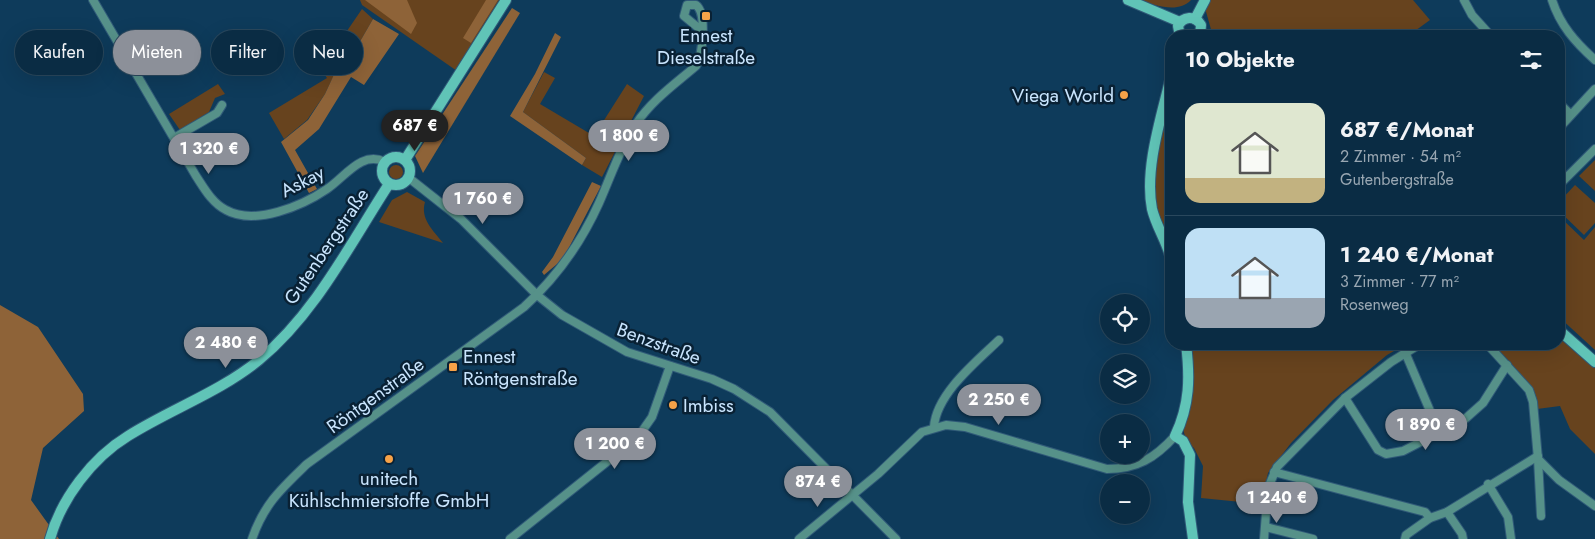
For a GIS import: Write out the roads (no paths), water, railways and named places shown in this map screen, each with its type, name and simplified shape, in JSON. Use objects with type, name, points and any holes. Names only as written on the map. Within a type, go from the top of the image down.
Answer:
[{"type":"main road","points":[[405,160],[506,0]]},
{"type":"main road","points":[[1128,0],[1180,22]]},
{"type":"main road","points":[[1195,19],[1205,0]]},
{"type":"main road","points":[[1177,30],[1180,22],[1185,18],[1195,19],[1202,30]]},
{"type":"main road","points":[[1165,102],[1154,151],[1151,181],[1154,217],[1165,244]]},
{"type":"main road","points":[[385,162],[396,157],[405,160],[411,170],[409,178]]},
{"type":"main road","name":"Gutenbergstraße","points":[[385,162],[382,174],[389,184],[400,185],[409,178]]},
{"type":"main road","name":"Gutenbergstraße","points":[[50,539],[68,495],[99,461],[127,437],[230,382],[260,359],[293,328],[389,184]]},
{"type":"main road","points":[[1565,335],[1595,362]]},
{"type":"main road","points":[[1187,350],[1190,387],[1185,411],[1175,436],[1183,441],[1190,454],[1188,502],[1193,539]]},
{"type":"street","name":"Askay","points":[[93,0],[208,194],[225,210],[241,216],[271,213],[302,202],[327,189],[359,163],[370,158],[378,158],[385,162]]},
{"type":"street","points":[[1464,0],[1472,16],[1485,30]]},
{"type":"street","points":[[1552,0],[1561,21],[1571,36],[1595,60]]},
{"type":"street","name":"Röntgenstraße","points":[[252,539],[260,517],[276,492],[307,464],[524,307],[566,263],[599,204],[624,143],[637,122],[656,99],[696,66],[703,48],[701,30]]},
{"type":"street","points":[[1565,120],[1595,89]]},
{"type":"street","points":[[174,138],[216,113],[222,104]]},
{"type":"street","points":[[1565,109],[1570,114]]},
{"type":"street","points":[[1565,179],[1595,149]]},
{"type":"street","name":"Benzstraße","points":[[409,178],[461,219],[537,295],[562,315],[590,333],[627,352],[690,371],[734,389],[770,412],[875,521],[896,539]]},
{"type":"street","points":[[934,427],[935,417],[939,409],[962,375],[1000,340]]},
{"type":"street","points":[[1264,539],[1268,488],[1274,472],[1345,398],[1409,350]]},
{"type":"street","points":[[1493,350],[1529,390],[1538,457],[1541,516]]},
{"type":"street","points":[[1405,352],[1439,432]]},
{"type":"street","points":[[1345,398],[1378,450],[1386,454],[1403,451],[1474,412],[1507,365]]},
{"type":"street","points":[[510,539],[638,437],[652,417],[670,366]]},
{"type":"street","points":[[799,539],[852,495],[922,432],[934,427],[946,425],[965,427],[1107,469],[1131,467],[1144,463],[1156,456],[1175,436]]},
{"type":"street","points":[[1405,539],[1406,535],[1430,518],[1447,512],[1488,484],[1538,457]]},
{"type":"street","points":[[1538,457],[1559,480],[1595,506]]},
{"type":"street","points":[[1274,472],[1425,512],[1430,518]]},
{"type":"street","points":[[1488,484],[1508,516],[1511,539]]},
{"type":"street","points":[[1447,512],[1462,534],[1463,539]]},
{"type":"street","points":[[1266,527],[1313,539]]},
{"type":"place","name":"Ennest Dieselstraße","points":[[706,16]]},
{"type":"place","name":"Viega World","points":[[1124,95]]},
{"type":"place","name":"Ennest Röntgenstraße","points":[[453,367]]},
{"type":"place","name":"Imbiss","points":[[673,405]]},
{"type":"place","name":"unitech Kühlschmierstoffe GmbH","points":[[389,459]]}]
